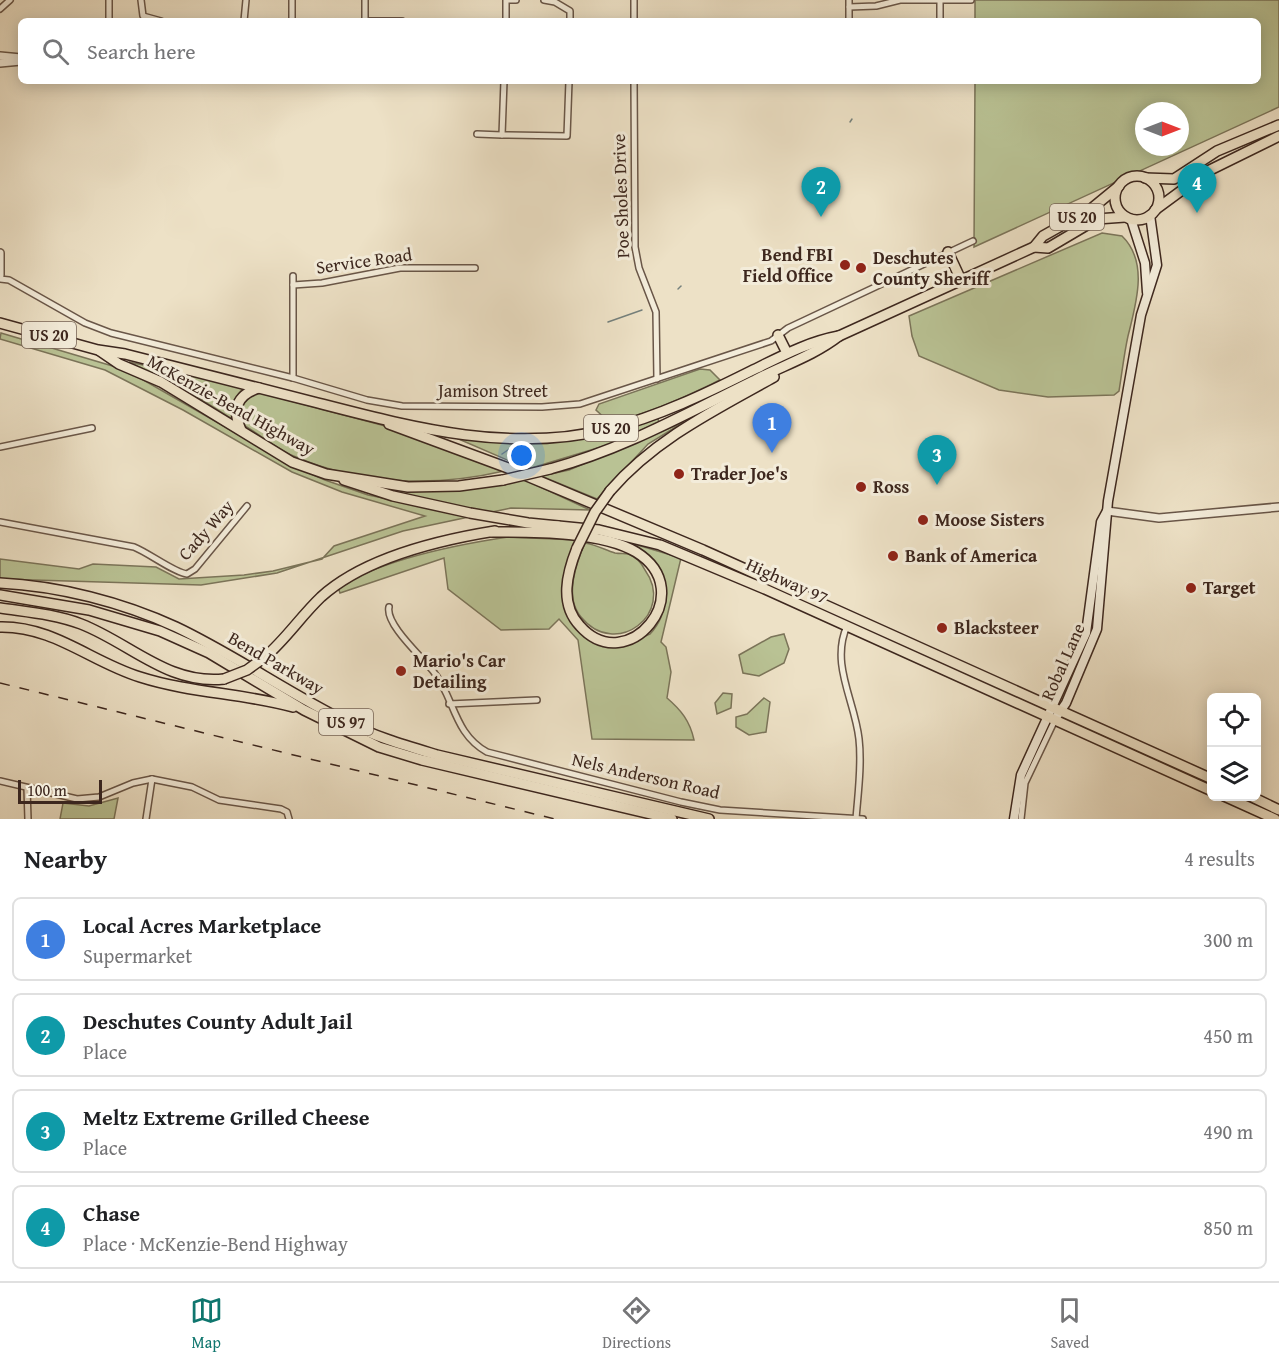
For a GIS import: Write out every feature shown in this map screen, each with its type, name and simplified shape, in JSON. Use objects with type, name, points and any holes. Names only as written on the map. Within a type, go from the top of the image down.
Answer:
[{"type":"main road","points":[[1279,125],[1217,151],[1174,179],[1131,177],[1119,186],[1116,206],[1128,218],[1144,219],[1208,171],[1279,136]]},
{"type":"main road","points":[[1145,178],[1152,182],[1159,196],[1153,213]]},
{"type":"main road","name":"McKenzie-Bend Highway","points":[[98,350],[119,364],[161,382],[292,462],[326,474],[408,487],[459,486],[503,480],[595,456],[651,433],[755,379],[820,351],[839,336],[1034,246],[1043,236],[1091,209],[1119,186]]},
{"type":"main road","name":"Robal Lane","points":[[1014,819],[1020,781],[1097,629],[1104,571],[1107,511],[1147,293],[1157,266],[1153,213]]},
{"type":"main road","name":"Robal Lane","points":[[1128,218],[1145,263],[1147,293]]},
{"type":"main road","name":"McKenzie-Bend Highway","points":[[1034,246],[1048,248],[1097,219],[1128,218]]},
{"type":"main road","points":[[948,252],[961,280]]},
{"type":"main road","name":"US 20","points":[[0,323],[98,350]]},
{"type":"main road","points":[[778,335],[788,353]]},
{"type":"main road","name":"McKenzie-Bend Highway","points":[[98,350],[125,354],[367,416],[473,437],[543,439],[574,436],[619,426],[675,406],[816,340],[839,336]]},
{"type":"main road","points":[[492,532],[574,535],[617,544],[635,552],[649,562],[660,586],[658,614],[646,630],[631,638],[610,642],[595,638],[580,626],[570,610],[567,588],[577,548],[595,512],[610,491],[639,460],[674,435],[820,351]]},
{"type":"main road","points":[[241,430],[235,412],[238,402],[243,395],[259,388]]},
{"type":"main road","name":"Highway 97","points":[[367,416],[508,468],[703,550],[1050,720],[1207,789]]},
{"type":"main road","name":"Highway 97","points":[[326,474],[393,496],[470,513],[613,532],[660,545],[765,589],[798,599],[1057,709],[1207,777]]},
{"type":"main road","points":[[0,608],[80,623],[104,634],[162,668],[186,678],[202,681],[224,678],[247,670],[265,657],[321,597],[349,576],[402,555],[492,532],[558,526]]},
{"type":"main road","name":"Bend Parkway","points":[[0,583],[84,596],[173,626],[240,660],[342,720],[399,743],[437,755],[709,819]]},
{"type":"main road","name":"Bend Parkway","points":[[0,595],[100,612],[160,630],[209,653],[304,710],[379,747],[422,760],[672,819]]},
{"type":"main road","points":[[0,627],[47,633],[137,676],[160,683],[252,697],[304,710]]},
{"type":"main road","points":[[1233,801],[1257,815],[1275,819]]},
{"type":"main road","points":[[1260,801],[1279,810]]},
{"type":"street","points":[[0,9],[10,0]]},
{"type":"street","points":[[109,0],[109,18]]},
{"type":"street","points":[[141,0],[143,16],[150,18]]},
{"type":"street","points":[[244,18],[246,0]]},
{"type":"street","points":[[292,0],[292,18]]},
{"type":"street","points":[[365,0],[365,18]]},
{"type":"street","points":[[506,18],[506,0],[516,0]]},
{"type":"street","points":[[544,0],[555,2],[570,11],[570,18]]},
{"type":"street","points":[[634,0],[634,18]]},
{"type":"street","points":[[849,0],[849,18]]},
{"type":"street","points":[[940,0],[940,18]]},
{"type":"street","points":[[849,7],[876,6],[893,1],[971,0]]},
{"type":"street","points":[[0,56],[18,59]]},
{"type":"street","points":[[0,63],[18,60]]},
{"type":"street","points":[[502,135],[504,84]]},
{"type":"street","points":[[477,134],[567,136],[569,84]]},
{"type":"street","name":"Poe Sholes Drive","points":[[634,84],[635,247],[640,271],[656,312],[657,379]]},
{"type":"street","name":"Jamison Street","points":[[0,277],[85,323],[111,333],[293,378],[389,405],[542,407],[580,404],[771,341],[788,328],[973,241]]},
{"type":"street","points":[[0,253],[0,277]]},
{"type":"street","name":"Service Road","points":[[293,285],[322,283],[400,268],[475,268]]},
{"type":"street","points":[[293,276],[293,378]]},
{"type":"street","points":[[0,447],[92,428]]},
{"type":"street","name":"Cady Way","points":[[0,522],[134,547],[154,555],[179,572],[187,574],[195,569],[247,506]]},
{"type":"street","points":[[1107,511],[1160,518],[1279,507]]},
{"type":"street","name":"Nels Anderson Road","points":[[388,607],[389,619],[435,674],[466,736],[476,746],[498,756],[720,810],[863,819]]},
{"type":"street","points":[[850,622],[840,657],[859,736],[856,819]]},
{"type":"street","points":[[450,704],[537,700]]},
{"type":"street","name":"Robal Lane","points":[[1021,819],[1025,783],[1050,720]]},
{"type":"street","points":[[146,819],[152,779]]},
{"type":"street","points":[[0,782],[70,798],[89,799],[110,794],[141,780],[152,779],[192,788],[219,800],[249,802],[287,812],[289,819]]},
{"type":"street","points":[[27,788],[28,819]]},
{"type":"green space","points":[[975,0],[1279,0],[1279,107],[1189,148],[1189,102],[1135,102],[1135,156],[1172,156],[974,247],[975,84],[1261,84],[1261,18],[975,18]]},
{"type":"green space","points":[[1102,233],[1122,236],[1130,246],[1138,271],[1137,297],[1119,391],[1114,395],[1048,397],[999,390],[919,356],[912,336],[909,316]]},
{"type":"green space","points":[[1,333],[126,370],[293,466],[368,495],[393,500],[371,486],[397,489],[519,477],[590,510],[511,508],[403,531],[323,558],[334,546],[425,516],[342,492],[292,472],[183,410],[105,370],[0,339]]},
{"type":"green space","points":[[129,362],[245,387],[235,401],[232,419],[186,390]]},
{"type":"green space","points":[[700,369],[710,370],[720,380],[666,405],[623,419],[609,422],[596,410],[599,404]]},
{"type":"green space","points":[[257,392],[389,427],[504,471],[452,480],[425,481],[372,478],[321,466],[283,451],[245,426],[241,421],[240,403]]},
{"type":"green space","points":[[658,419],[659,422],[614,443],[528,469],[454,437],[579,439],[610,433]]},
{"type":"green space","points":[[684,422],[648,444],[597,499],[541,476],[569,470]]},
{"type":"green space","points":[[508,537],[576,540],[564,575],[563,600],[566,611],[580,632],[605,645],[625,643],[650,634],[661,617],[664,607],[665,587],[658,568],[634,544],[681,558],[661,642],[666,647],[671,672],[667,698],[684,716],[694,740],[592,739],[578,640],[559,619],[549,629],[501,630],[448,589],[444,558],[340,593],[338,587],[377,568],[420,554]]},
{"type":"green space","points":[[585,543],[615,553],[629,554],[644,568],[653,586],[653,602],[648,615],[638,626],[625,632],[610,634],[595,629],[581,617],[573,600],[572,590],[575,570]]},
{"type":"green space","points":[[0,559],[79,569],[93,564],[156,567],[179,579],[244,575],[311,562],[277,573],[201,585],[0,579]]},
{"type":"green space","points":[[784,634],[789,649],[784,663],[759,676],[743,673],[739,655],[771,637]]},
{"type":"green space","points":[[723,693],[732,694],[731,708],[717,714],[715,703]]},
{"type":"green space","points":[[764,698],[770,702],[766,732],[749,735],[736,727],[736,717],[747,714]]},
{"type":"green space","points":[[118,798],[114,819],[60,819],[63,803],[89,806]]},
{"type":"waterway","points":[[678,289],[681,286]]},
{"type":"waterway","points":[[608,322],[642,310]]},
{"type":"waterway","points":[[502,454],[511,448]]},
{"type":"railway","points":[[0,683],[555,819]]},
{"type":"place","name":"Chase","points":[[1197,213]]},
{"type":"place","name":"Deschutes County Adult Jail","points":[[821,217]]},
{"type":"place","name":"Bend FBI Field Office","points":[[845,265]]},
{"type":"place","name":"Deschutes County Sheriff","points":[[861,268]]},
{"type":"place","name":"Local Acres Marketplace","points":[[772,453]]},
{"type":"place","name":"Trader Joe's","points":[[679,474]]},
{"type":"place","name":"Meltz Extreme Grilled Cheese","points":[[937,485]]},
{"type":"place","name":"Ross","points":[[861,487]]},
{"type":"place","name":"Moose Sisters","points":[[923,520]]},
{"type":"place","name":"Bank of America","points":[[893,556]]},
{"type":"place","name":"Target","points":[[1191,588]]},
{"type":"place","name":"Blacksteer","points":[[942,628]]},
{"type":"place","name":"Mario's Car Detailing","points":[[401,671]]}]
